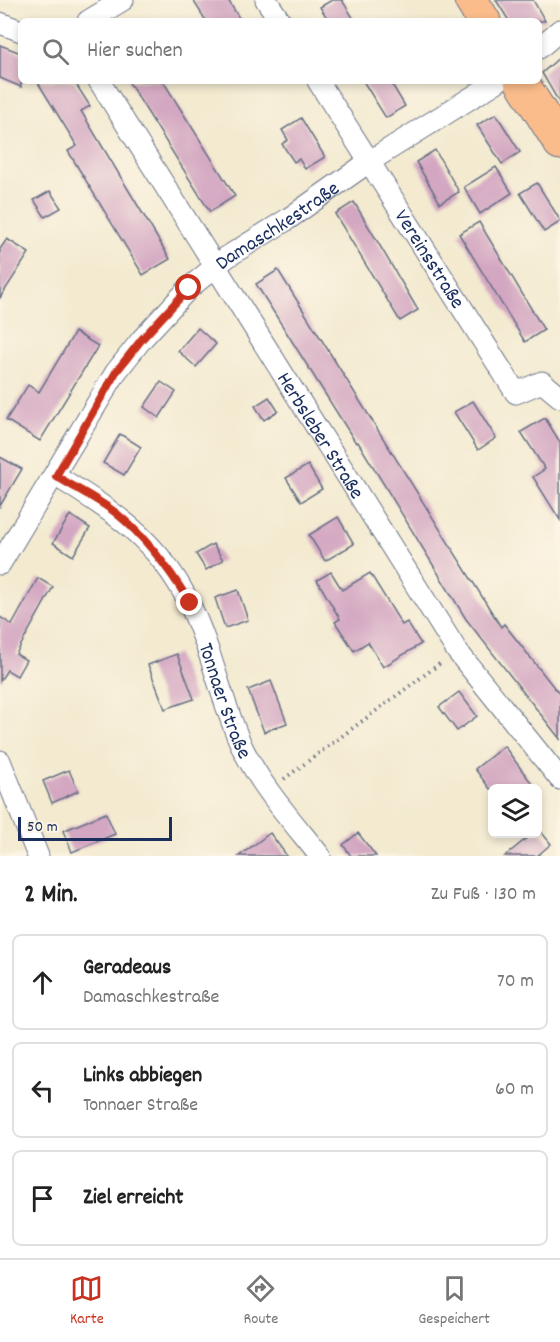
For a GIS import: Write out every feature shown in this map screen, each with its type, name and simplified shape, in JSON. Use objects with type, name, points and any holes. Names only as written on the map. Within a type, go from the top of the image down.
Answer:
[{"type":"main road","points":[[471,0],[482,18]]},
{"type":"main road","points":[[523,84],[560,143]]},
{"type":"street","points":[[93,18],[123,0]]},
{"type":"street","points":[[266,0],[278,18]]},
{"type":"street","points":[[0,23],[18,30]]},
{"type":"street","points":[[542,45],[560,30]]},
{"type":"street","name":"Herbsleber Straße","points":[[101,84],[457,651],[560,779]]},
{"type":"street","name":"Vereinsstraße","points":[[320,84],[516,393],[542,382],[560,397]]},
{"type":"street","name":"Damaschkestraße","points":[[0,564],[56,476],[116,372],[170,308],[215,267],[370,161],[494,84]]},
{"type":"street","name":"Tonnaer Straße","points":[[56,476],[115,513],[149,545],[172,573],[190,603],[242,747],[258,777],[320,856]]},
{"type":"street","points":[[0,761],[38,856]]},
{"type":"path","points":[[270,792],[286,777],[457,651]]},
{"type":"building","points":[[193,0],[228,0],[239,18],[204,18]]},
{"type":"building","points":[[332,0],[342,0],[353,18],[327,18],[320,7]]},
{"type":"building","points":[[496,0],[533,0],[545,21],[542,21],[542,18],[507,18]]},
{"type":"building","points":[[0,45],[18,52],[18,84],[21,84],[21,87],[0,78]]},
{"type":"building","points":[[560,57],[560,104],[542,73]]},
{"type":"building","points":[[39,84],[76,84],[90,106],[81,111],[170,259],[143,275],[68,151],[77,146]]},
{"type":"building","points":[[130,84],[165,84],[235,196],[210,212]]},
{"type":"building","points":[[365,84],[392,84],[405,106],[386,118]]},
{"type":"building","points":[[496,114],[520,152],[502,164],[477,125]]},
{"type":"building","points":[[301,118],[325,157],[305,169],[299,159],[294,162],[282,144],[288,140],[282,130]]},
{"type":"building","points":[[435,150],[459,192],[440,203],[416,162]]},
{"type":"building","points":[[496,167],[512,193],[480,214],[464,187]]},
{"type":"building","points":[[537,183],[560,220],[544,232],[520,193]]},
{"type":"building","points":[[50,191],[61,208],[45,217],[34,200]]},
{"type":"building","points":[[354,202],[418,310],[400,321],[335,214]]},
{"type":"building","points":[[479,222],[544,330],[525,342],[459,234]]},
{"type":"building","points":[[7,239],[29,253],[0,298],[0,249]]},
{"type":"building","points":[[278,270],[501,627],[504,624],[560,695],[560,739],[466,619],[358,442],[356,443],[256,284]]},
{"type":"building","points":[[198,328],[216,344],[196,367],[178,351]]},
{"type":"building","points":[[75,332],[98,346],[40,441],[6,420],[28,385],[39,392]]},
{"type":"building","points":[[161,382],[176,392],[159,418],[144,407]]},
{"type":"building","points":[[269,397],[278,411],[264,420],[255,406]]},
{"type":"building","points":[[473,401],[496,438],[478,450],[454,412]]},
{"type":"building","points":[[545,418],[560,442],[560,520],[533,477],[545,469],[521,432]]},
{"type":"building","points":[[120,434],[141,447],[124,475],[103,463]]},
{"type":"building","points":[[0,457],[22,469],[0,506]]},
{"type":"building","points":[[308,465],[322,489],[301,502],[286,478]]},
{"type":"building","points":[[70,515],[90,528],[73,556],[53,543]]},
{"type":"building","points":[[338,517],[354,544],[325,561],[309,535]]},
{"type":"building","points":[[213,544],[223,560],[206,570],[196,554]]},
{"type":"building","points":[[331,572],[342,590],[370,573],[402,625],[407,622],[421,644],[383,667],[368,642],[354,651],[335,622],[340,619],[317,580]]},
{"type":"building","points":[[38,578],[53,587],[16,654],[26,660],[17,676],[7,670],[0,681],[0,617],[12,625]]},
{"type":"building","points":[[238,590],[248,620],[225,628],[215,598]]},
{"type":"building","points":[[177,654],[194,699],[165,709],[148,665]]},
{"type":"building","points":[[271,681],[287,723],[264,732],[248,690]]},
{"type":"building","points":[[459,692],[477,716],[457,731],[439,707]]},
{"type":"building","points":[[504,746],[532,784],[488,784],[488,786],[475,769]]},
{"type":"building","points":[[69,770],[78,791],[52,803],[43,781]]},
{"type":"building","points":[[106,813],[115,834],[72,852],[63,831]]},
{"type":"building","points":[[270,833],[287,856],[239,856]]},
{"type":"building","points":[[358,833],[376,856],[351,856],[343,845]]},
{"type":"building","points":[[542,833],[551,844],[537,856],[505,856],[527,838],[542,838]]},
{"type":"route","points":[[189,288],[142,339],[116,372],[56,476],[115,513],[149,545],[172,573],[190,603]]}]
